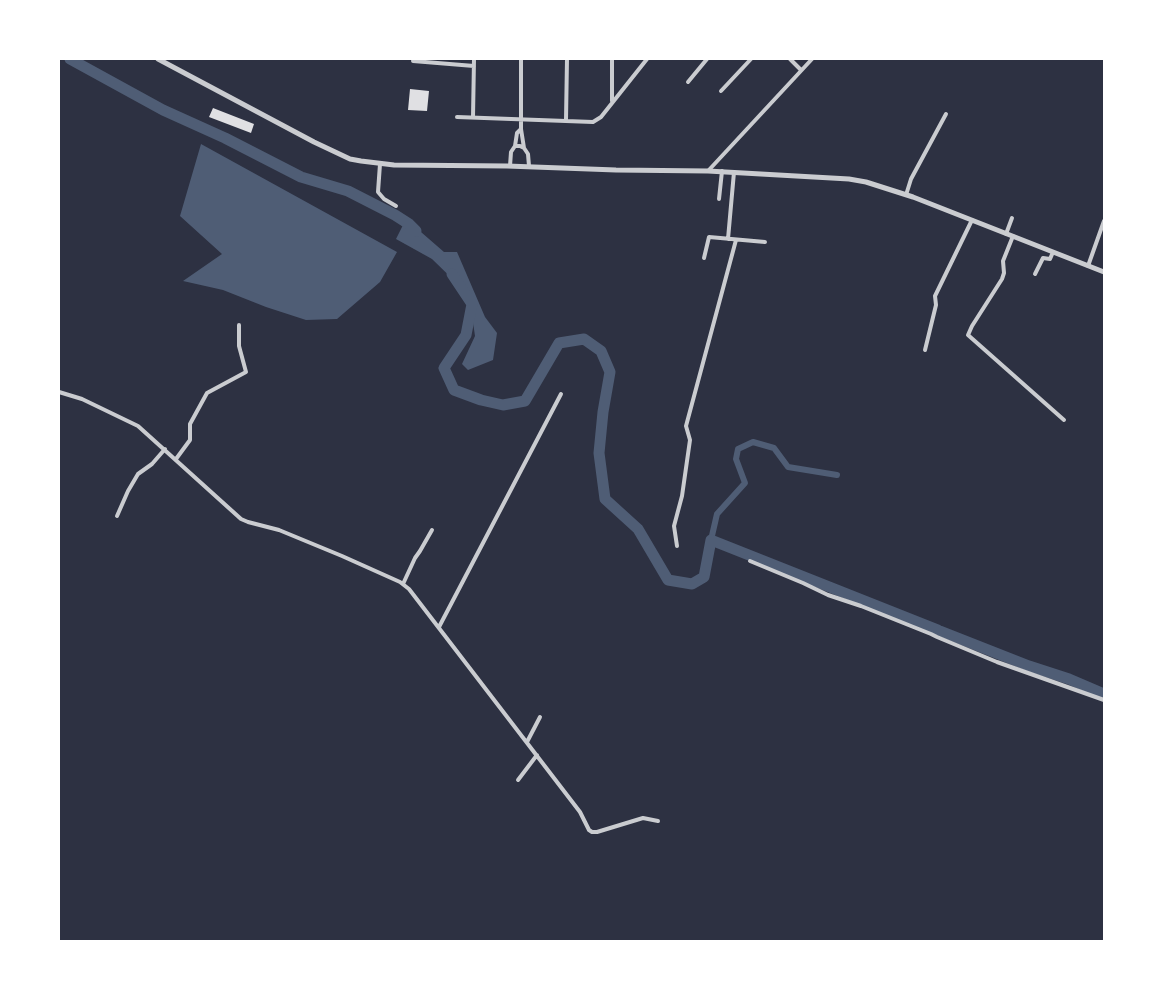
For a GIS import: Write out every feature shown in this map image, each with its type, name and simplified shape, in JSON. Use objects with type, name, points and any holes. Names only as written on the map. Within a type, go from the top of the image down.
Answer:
[{"type":"street","points":[[158,59],[314,142],[350,159],[394,166],[529,166],[616,170],[708,171],[849,178],[906,195],[1104,272]]},
{"type":"street","points":[[473,117],[474,59]]},
{"type":"street","points":[[521,59],[520,118],[524,148],[528,154],[529,166]]},
{"type":"street","points":[[566,120],[567,59]]},
{"type":"street","points":[[612,59],[612,102]]},
{"type":"street","points":[[457,117],[597,121],[647,59]]},
{"type":"street","points":[[688,82],[707,59]]},
{"type":"street","points":[[721,91],[751,59]]},
{"type":"street","points":[[790,59],[801,70]]},
{"type":"street","points":[[708,171],[812,59]]},
{"type":"street","points":[[414,60],[474,66]]},
{"type":"street","points":[[906,195],[912,179],[946,114]]},
{"type":"street","points":[[510,166],[511,152],[515,146],[517,133],[521,129]]},
{"type":"street","points":[[515,146],[524,148]]},
{"type":"street","points":[[380,164],[378,192],[384,199],[396,206]]},
{"type":"street","points":[[719,199],[722,172]]},
{"type":"street","points":[[728,239],[734,172]]},
{"type":"street","points":[[1006,234],[1012,218]]},
{"type":"street","points":[[925,350],[936,305],[935,296],[972,220]]},
{"type":"street","points":[[1088,266],[1104,221]]},
{"type":"street","points":[[1013,236],[1003,261],[1004,272],[1002,279],[968,335],[1064,420]]},
{"type":"street","points":[[704,258],[709,237],[765,242]]},
{"type":"street","points":[[677,546],[674,526],[682,496],[690,440],[686,426],[736,240]]},
{"type":"street","points":[[1035,274],[1043,258],[1050,259],[1053,252]]},
{"type":"street","points":[[176,459],[190,440],[190,424],[207,393],[246,372],[239,346],[239,324]]},
{"type":"street","points":[[59,392],[82,399],[126,419],[144,430],[241,519],[279,530],[403,584],[416,596],[537,755],[580,812],[589,830],[597,832],[643,818],[658,821]]},
{"type":"street","points":[[439,627],[560,394]]},
{"type":"street","points":[[118,516],[128,491],[138,474],[152,464],[165,450]]},
{"type":"street","points":[[403,584],[415,558],[432,530]]},
{"type":"street","points":[[750,562],[997,662],[1104,700]]},
{"type":"street","points":[[527,742],[540,716]]},
{"type":"street","points":[[518,780],[537,755]]},
{"type":"water","points":[[201,144],[397,252],[380,282],[337,319],[306,320],[223,290],[183,281],[222,254],[180,216]]},
{"type":"water","points":[[406,219],[444,252],[457,252],[485,317],[497,333],[493,360],[468,370],[462,364],[475,336],[469,295],[432,259],[396,239]]},
{"type":"building","points":[[410,89],[429,91],[427,111],[408,110]]},
{"type":"building","points":[[213,108],[254,124],[251,133],[209,117]]},
{"type":"waterway","points":[[70,59],[163,110],[225,138],[301,177],[348,191],[395,215],[416,231]]},
{"type":"waterway","points":[[452,274],[472,304],[466,335],[444,368],[454,390],[481,400],[503,405],[525,401],[559,343],[584,339],[601,351],[610,372],[603,412],[599,453],[605,499],[638,529],[668,580],[692,584],[704,577],[711,540],[938,630]]},
{"type":"waterway","points":[[711,540],[717,514],[745,483],[736,459],[738,449],[753,442],[774,448],[788,467],[837,475]]},
{"type":"waterway","points":[[940,631],[1104,694]]}]
